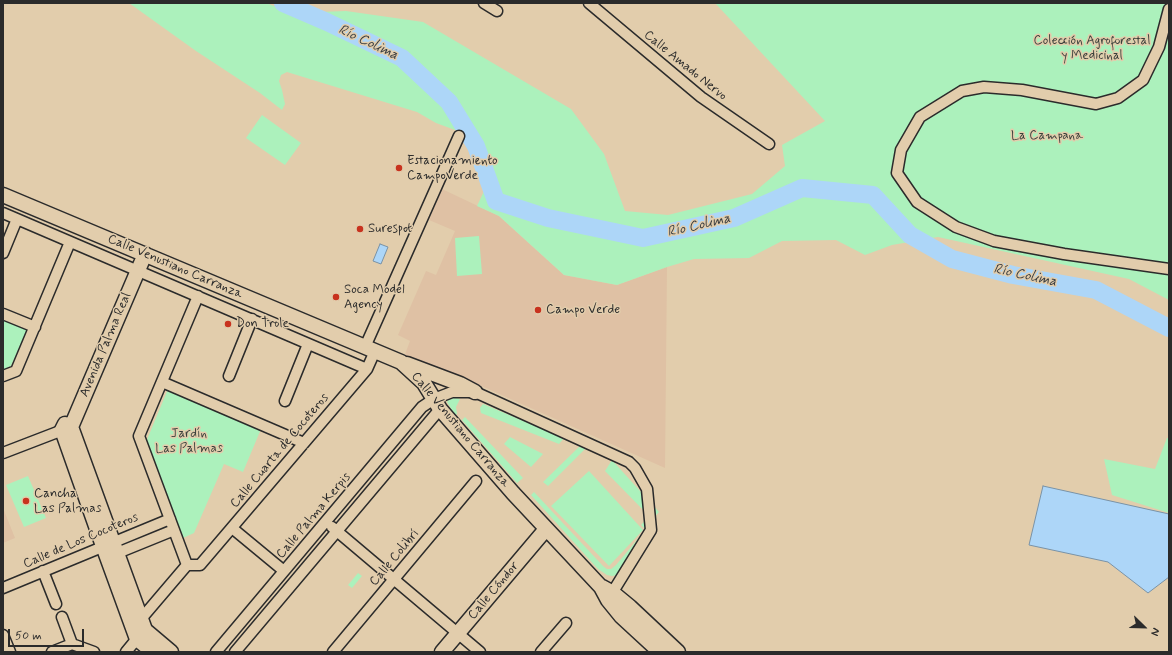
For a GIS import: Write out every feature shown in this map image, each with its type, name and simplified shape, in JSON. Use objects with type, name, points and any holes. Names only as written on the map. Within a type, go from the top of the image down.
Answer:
[{"type":"street","points":[[484,3],[497,11]]},
{"type":"street","name":"Calle Amado Nervo","points":[[589,3],[701,97],[769,144]]},
{"type":"street","points":[[1169,9],[1159,48],[1143,80],[1118,98],[1096,104],[1022,90],[984,86],[962,91],[920,117],[901,150],[897,173],[917,202],[956,227],[994,241],[1064,254],[1169,269]]},
{"type":"street","name":"Calle Cuarta de Cocoteros","points":[[188,565],[200,565],[367,369],[370,349],[459,136]]},
{"type":"street","name":"Calle Venustiano Carranza","points":[[3,195],[401,362],[424,383],[437,404],[513,493],[607,593],[656,643],[678,652]]},
{"type":"street","name":"Calle Venustiano Carranza","points":[[3,213],[367,369]]},
{"type":"street","points":[[3,253],[17,219]]},
{"type":"street","points":[[3,376],[16,371],[70,242]]},
{"type":"street","name":"Avenida Palma Real","points":[[66,428],[142,253]]},
{"type":"street","points":[[126,652],[188,565],[139,436],[198,296]]},
{"type":"street","points":[[3,314],[34,327]]},
{"type":"street","points":[[229,376],[252,320]]},
{"type":"street","points":[[285,401],[308,344]]},
{"type":"street","points":[[401,362],[460,384],[629,462],[635,468],[647,489],[651,530],[607,593]]},
{"type":"street","points":[[162,382],[304,443]]},
{"type":"street","points":[[437,404],[452,392],[475,392]]},
{"type":"street","name":"Calle Palma Kerpis","points":[[216,652],[422,407],[437,404]]},
{"type":"street","name":"Calle Palma Kerpis","points":[[235,652],[337,531],[437,404]]},
{"type":"street","points":[[3,453],[66,428],[110,550],[141,629],[154,652]]},
{"type":"street","name":"Calle Colibrí","points":[[333,652],[476,481]]},
{"type":"street","name":"Calle de Los Cocoteros","points":[[110,550],[170,519]]},
{"type":"street","points":[[326,522],[480,652]]},
{"type":"street","points":[[232,528],[284,570]]},
{"type":"street","name":"Calle Cóndor","points":[[442,652],[546,529]]},
{"type":"street","name":"Calle de Los Cocoteros","points":[[3,588],[43,571],[174,530]]},
{"type":"street","points":[[110,550],[141,629],[171,652]]},
{"type":"street","points":[[43,571],[56,604]]},
{"type":"street","points":[[62,617],[72,644]]},
{"type":"street","points":[[541,652],[566,623]]},
{"type":"street","points":[[3,635],[10,652]]},
{"type":"street","points":[[52,652],[72,644],[94,652]]},
{"type":"shaded area","name":"Campo Verde","points":[[442,189],[499,216],[564,275],[617,285],[667,267],[665,468],[468,380],[404,357],[410,341],[398,335],[426,271],[436,275],[455,231],[429,220]]},
{"type":"shaded area","points":[[3,508],[15,538],[3,543]]},
{"type":"green space","points":[[129,3],[266,3],[293,13],[346,11],[423,22],[571,109],[604,154],[625,211],[668,215],[752,194],[785,166],[782,145],[825,121],[715,3],[1169,3],[1169,300],[1129,279],[938,237],[892,245],[865,255],[836,240],[782,241],[749,258],[694,259],[617,285],[564,275],[499,216],[477,206],[486,187],[466,134],[436,123],[417,112],[287,72],[281,75],[279,81],[285,104],[282,110],[260,93],[196,51]]},
{"type":"green space","points":[[262,115],[301,143],[285,165],[246,138]]},
{"type":"green space","points":[[479,236],[482,274],[457,276],[455,238]]},
{"type":"green space","points":[[3,319],[27,330],[11,366],[3,370]]},
{"type":"green space","name":"Jardín Las Palmas","points":[[168,389],[261,429],[243,472],[224,464],[194,533],[183,538],[146,442]]},
{"type":"green space","points":[[453,397],[460,399],[456,407],[457,414],[455,415],[447,402]]},
{"type":"green space","points":[[483,404],[564,438],[559,444],[481,413],[480,408]]},
{"type":"green space","points":[[465,417],[523,478],[517,483],[462,420]]},
{"type":"green space","points":[[510,437],[543,454],[531,467],[504,444]]},
{"type":"green space","points":[[1167,438],[1169,438],[1169,513],[1112,495],[1104,459],[1155,469]]},
{"type":"green space","points":[[580,446],[586,448],[548,486],[543,482]]},
{"type":"green space","points":[[612,460],[659,512],[644,528],[641,525],[649,516],[605,471]]},
{"type":"green space","points":[[589,471],[643,530],[609,566],[551,506]]},
{"type":"green space","name":"Cancha Las Palmas","points":[[28,476],[46,518],[24,527],[6,485]]},
{"type":"green space","points":[[534,492],[607,569],[611,569],[616,565],[657,516],[622,570],[617,575],[612,576],[607,575],[598,569],[531,495]]},
{"type":"green space","points":[[358,573],[362,576],[352,588],[348,585]]},
{"type":"water","points":[[380,244],[388,247],[381,264],[373,261]]},
{"type":"water","points":[[1043,486],[1169,514],[1169,577],[1148,593],[1108,562],[1029,545]]},
{"type":"waterway","name":"Río Colima","points":[[283,3],[327,22],[402,58],[449,102],[476,146],[496,201],[548,218],[643,238],[734,218],[802,188],[873,195],[910,235],[952,259],[1013,275],[1096,290],[1169,328]]},
{"type":"place","name":"Estacionamiento CampoVerde","points":[[399,168]]},
{"type":"place","name":"Surespot","points":[[360,229]]},
{"type":"place","name":"Soca Model Agency","points":[[336,297]]},
{"type":"place","name":"Campo Verde","points":[[538,310]]},
{"type":"place","name":"Don Trole","points":[[228,324]]},
{"type":"place","name":"Cancha Las Palmas","points":[[26,501]]},
{"type":"park label","name":"Colección Agroforestal y Medicinal","points":[[1092,48]]},
{"type":"park label","name":"La Campana","points":[[1047,136]]}]
